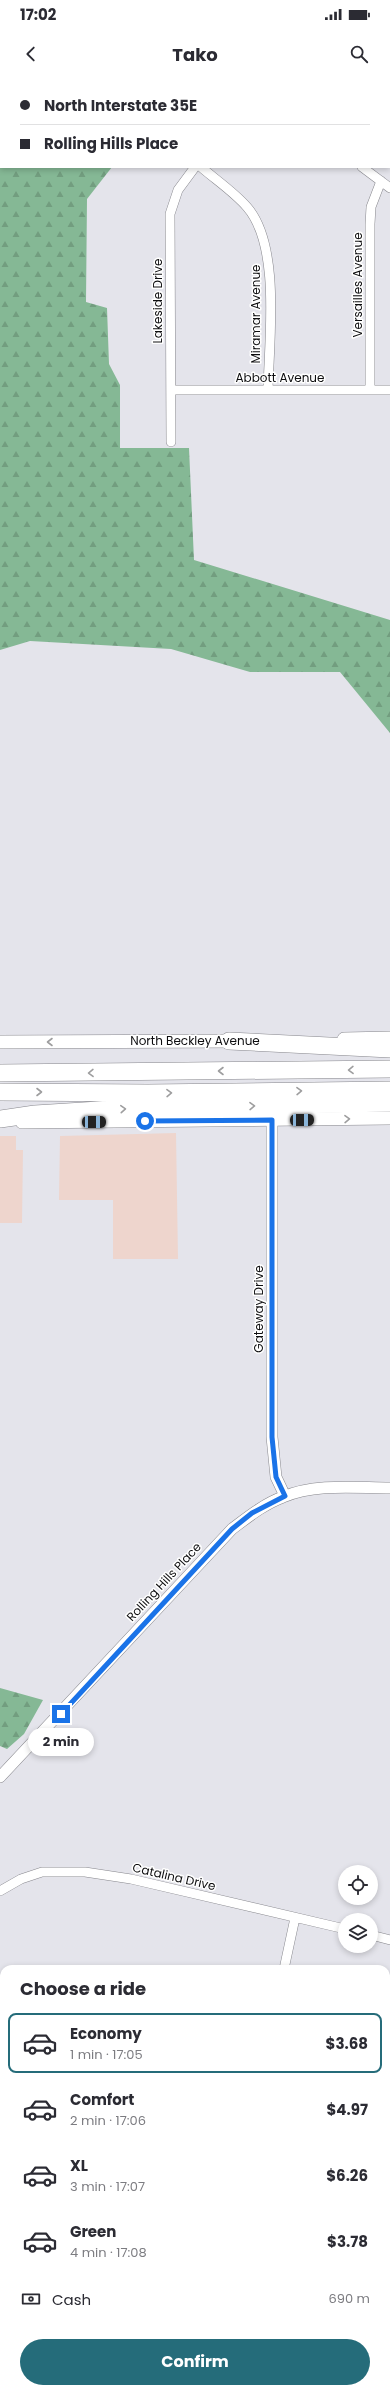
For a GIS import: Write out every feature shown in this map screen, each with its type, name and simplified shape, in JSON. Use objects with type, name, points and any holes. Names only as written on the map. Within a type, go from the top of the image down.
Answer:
[{"type":"highway","points":[[229,1041],[390,1048]]},
{"type":"highway","points":[[0,1073],[390,1069]]},
{"type":"highway","points":[[0,1092],[148,1093],[390,1090]]},
{"type":"highway","points":[[0,1119],[35,1114],[131,1108],[390,1103]]},
{"type":"main road","name":"North Beckley Avenue","points":[[0,1042],[229,1041],[390,1038]]},
{"type":"main road","points":[[0,1122],[390,1118]]},
{"type":"street","name":"Lakeside Drive","points":[[171,442],[170,214],[178,190],[194,168]]},
{"type":"street","name":"Miramar Avenue","points":[[202,168],[247,206],[258,224],[266,249],[270,272],[268,390]]},
{"type":"street","points":[[363,168],[390,188]]},
{"type":"street","name":"Versailles Avenue","points":[[370,390],[370,224],[371,208],[381,181]]},
{"type":"street","name":"Abbott Avenue","points":[[171,390],[390,390]]},
{"type":"street","name":"Gateway Drive","points":[[272,1120],[272,1437],[276,1477],[285,1496]]},
{"type":"street","name":"Rolling Hills Place","points":[[0,1777],[232,1529],[252,1513],[285,1496],[334,1488],[390,1488]]},
{"type":"street","name":"Catalina Drive","points":[[0,1892],[21,1879],[42,1872],[78,1871],[131,1879],[338,1927]]},
{"type":"street","points":[[285,1965],[295,1918]]},
{"type":"street","points":[[378,1937],[390,1940]]},
{"type":"shaded area","points":[[176,1133],[178,1259],[113,1259],[113,1200],[59,1200],[60,1136]]},
{"type":"shaded area","points":[[0,1136],[16,1136],[16,1150],[23,1150],[22,1223],[0,1223]]},
{"type":"green space","points":[[0,168],[111,168],[87,199],[86,302],[107,308],[109,364],[120,385],[120,448],[189,448],[194,560],[390,620],[390,733],[340,672],[250,672],[171,649],[30,641],[0,650]]},
{"type":"green space","points":[[0,1688],[43,1700],[24,1734],[7,1749],[0,1746]]},
{"type":"route","points":[[61,1714],[158,1606],[232,1529],[252,1513],[285,1496],[276,1477],[272,1437],[272,1120],[145,1121]]}]
